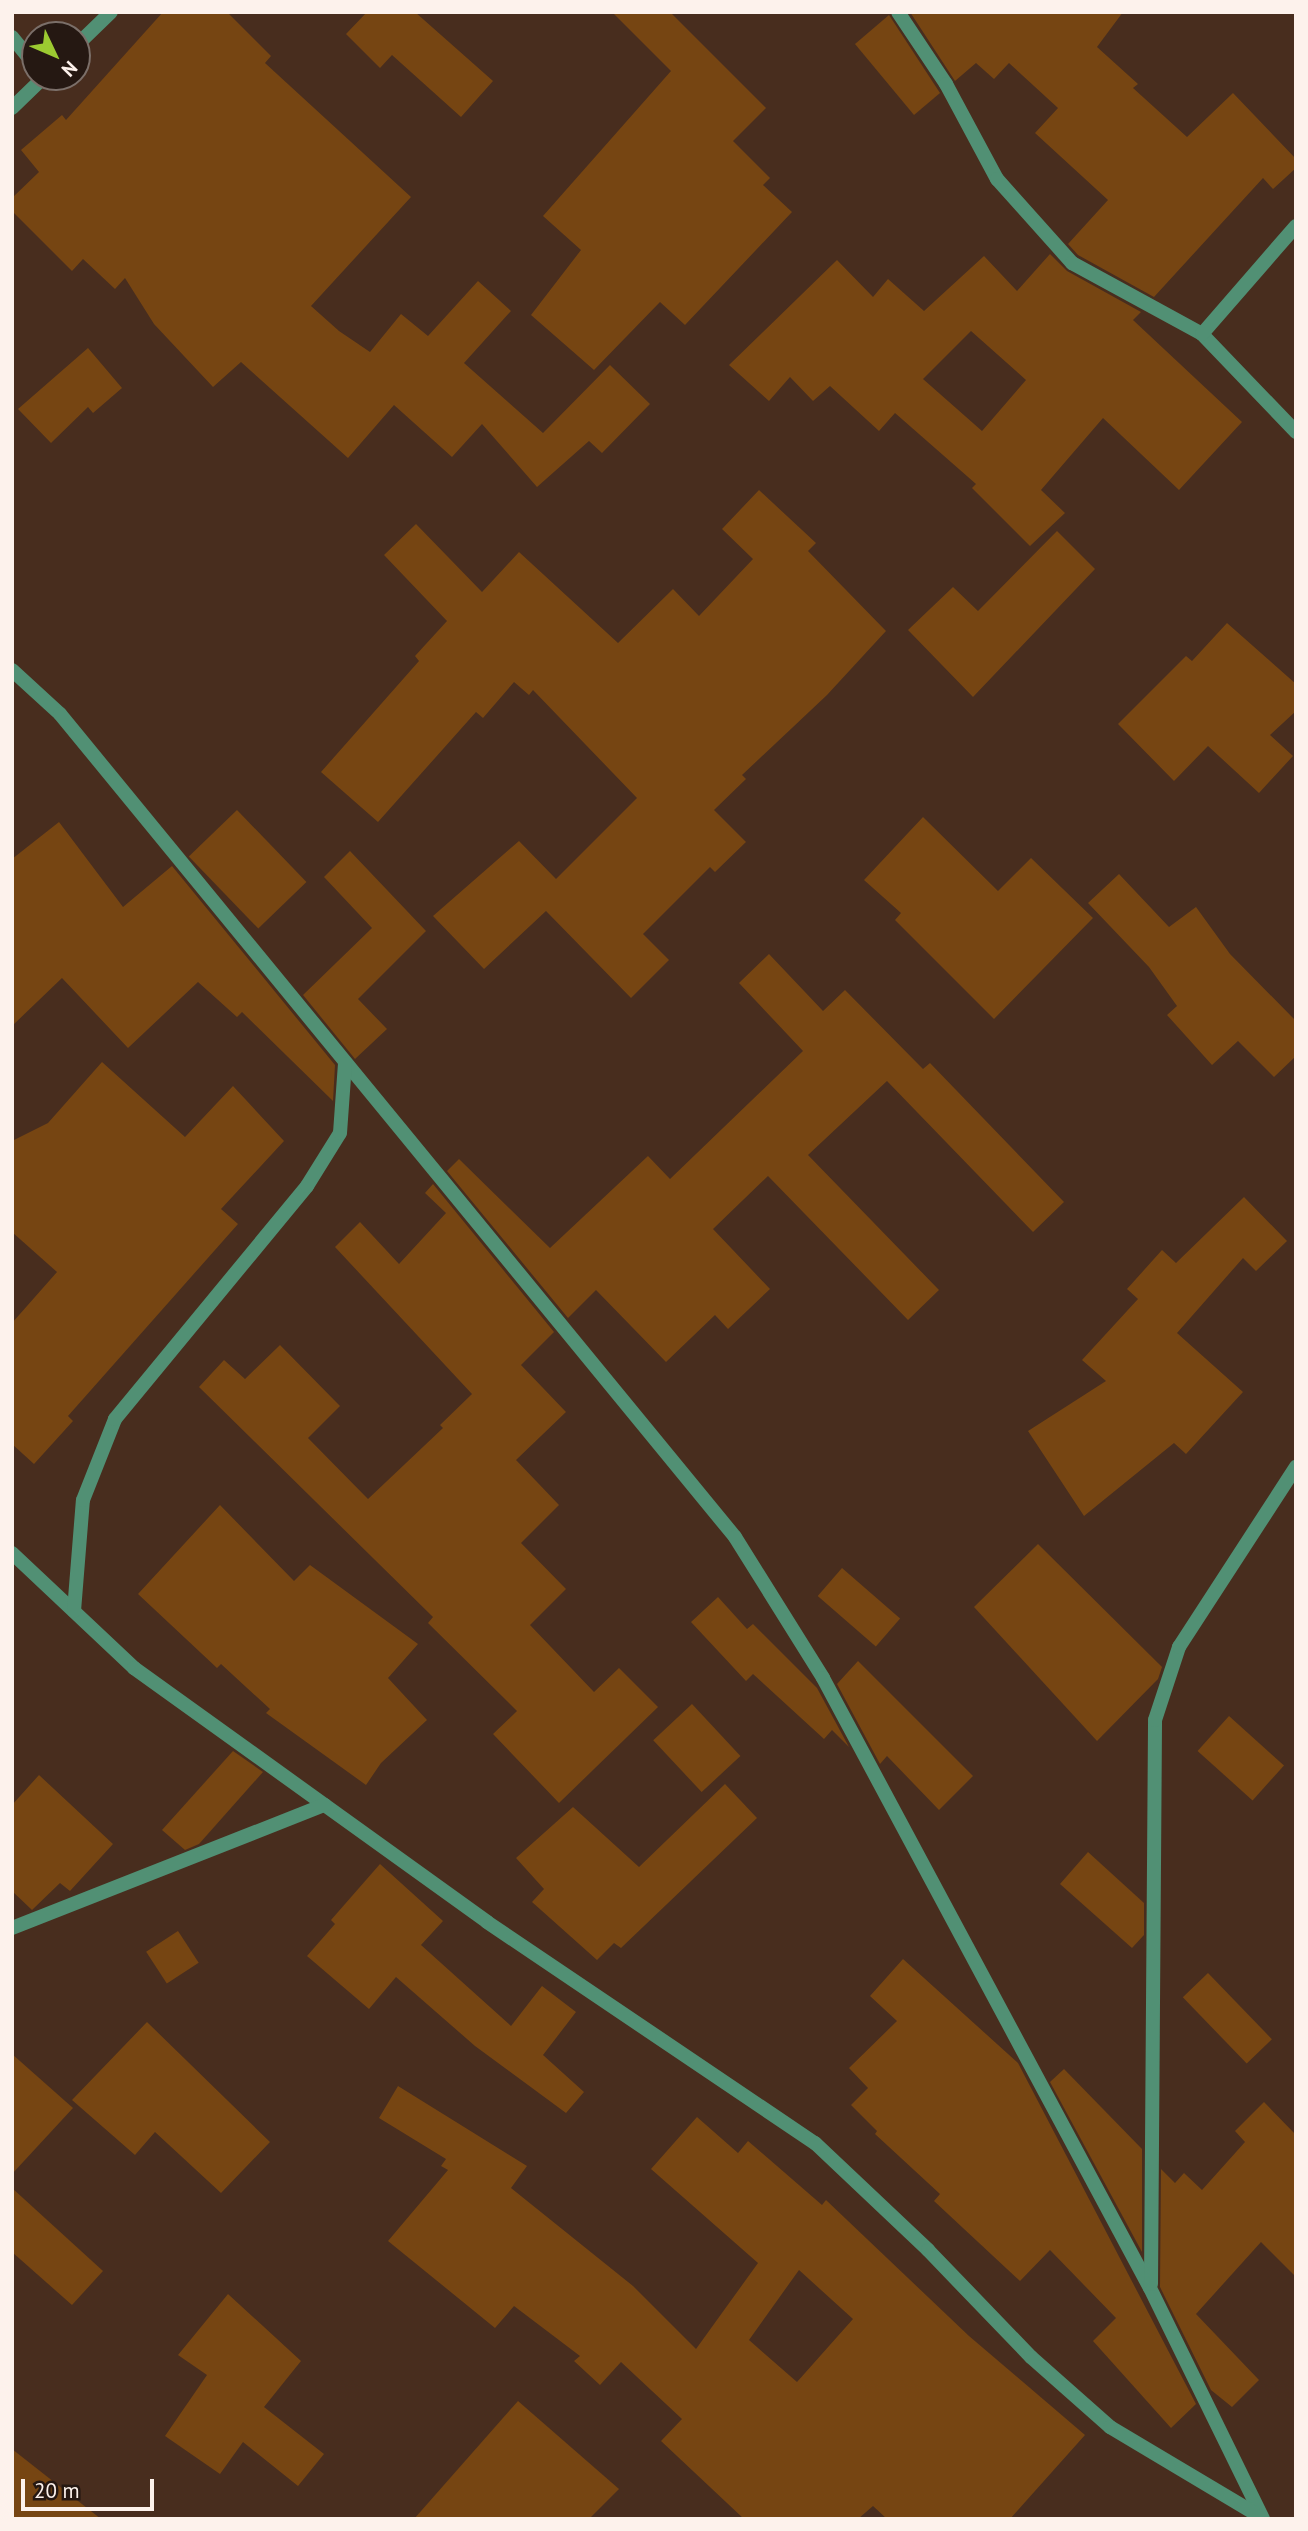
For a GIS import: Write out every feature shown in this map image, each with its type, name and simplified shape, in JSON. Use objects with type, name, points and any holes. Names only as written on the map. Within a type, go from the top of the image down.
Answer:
[{"type":"street","points":[[91,31],[111,12]]},
{"type":"street","points":[[898,12],[946,84],[997,179],[1072,263],[1202,334],[1296,432]]},
{"type":"street","points":[[12,108],[30,91]]},
{"type":"street","points":[[1202,334],[1296,226]]},
{"type":"street","points":[[12,670],[60,714],[735,1537],[823,1678],[1150,2288],[1263,2518]]},
{"type":"street","points":[[74,1611],[83,1500],[115,1419],[307,1186],[340,1133],[345,1064]]},
{"type":"street","points":[[1150,2288],[1155,1720],[1179,1647],[1296,1466]]},
{"type":"street","points":[[12,1553],[134,1668],[487,1922],[815,2143],[929,2250],[1031,2357],[1110,2427],[1263,2518]]},
{"type":"street","points":[[12,1928],[325,1805]]},
{"type":"building","points":[[163,12],[227,12],[271,56],[265,63],[411,197],[311,306],[339,331],[370,352],[401,314],[428,336],[478,281],[511,311],[464,363],[543,433],[610,365],[650,404],[602,453],[589,441],[537,487],[482,424],[452,457],[394,405],[348,458],[241,362],[213,387],[154,324],[125,278],[115,289],[83,259],[72,271],[12,211],[12,198],[39,172],[21,150],[62,115],[66,120]]},
{"type":"building","points":[[367,12],[415,12],[493,81],[461,117],[392,55],[380,68],[346,34]]},
{"type":"building","points":[[612,12],[670,12],[766,108],[733,141],[770,178],[763,185],[792,212],[685,325],[660,302],[594,370],[531,315],[581,250],[543,216],[671,71]]},
{"type":"building","points":[[910,12],[1123,12],[1097,47],[1138,84],[1133,88],[1187,137],[1233,93],[1296,159],[1296,168],[1273,189],[1263,178],[1154,297],[1078,255],[1068,244],[1108,200],[1035,133],[1058,108],[1009,63],[994,79],[976,63],[955,81]]},
{"type":"building","points":[[889,15],[940,93],[914,115],[855,44]]},
{"type":"building","points":[[1050,254],[1067,271],[1141,312],[1133,320],[1242,422],[1179,490],[1103,418],[1041,490],[1065,513],[1030,546],[972,488],[976,484],[895,413],[879,431],[830,386],[813,401],[790,377],[769,401],[729,365],[837,260],[873,297],[888,279],[924,311],[984,256],[1017,291]],"holes":[[[971,331],[1026,380],[982,431],[923,379]]]},
{"type":"building","points":[[88,348],[122,388],[93,413],[88,407],[51,443],[18,409]]},
{"type":"building","points":[[759,490],[816,543],[808,551],[886,631],[827,695],[742,775],[746,779],[714,810],[746,842],[715,872],[710,867],[643,934],[669,960],[631,998],[546,911],[484,969],[433,916],[519,841],[556,879],[637,798],[533,690],[529,695],[514,682],[483,718],[476,712],[378,822],[321,772],[419,661],[415,656],[447,621],[384,555],[416,524],[482,592],[519,552],[618,643],[673,589],[699,616],[753,559],[722,529]]},
{"type":"building","points":[[1057,531],[1095,569],[973,697],[908,630],[953,587],[978,611]]},
{"type":"building","points":[[1227,623],[1296,684],[1296,711],[1270,735],[1293,756],[1259,793],[1208,746],[1174,781],[1118,724],[1186,656],[1192,661]]},
{"type":"building","points":[[237,810],[306,882],[258,928],[189,857]]},
{"type":"building","points":[[923,817],[998,891],[1031,858],[1093,918],[994,1019],[895,920],[901,913],[864,880]]},
{"type":"building","points":[[59,822],[123,907],[172,866],[335,1065],[333,1101],[242,1012],[237,1017],[198,982],[128,1048],[62,978],[12,1026],[12,859]]},
{"type":"building","points":[[350,851],[426,931],[358,999],[387,1029],[355,1059],[303,995],[372,928],[324,877]]},
{"type":"building","points":[[1119,874],[1169,927],[1196,907],[1230,954],[1296,1021],[1296,1056],[1274,1077],[1238,1041],[1212,1065],[1167,1015],[1177,1006],[1149,967],[1088,903]]},
{"type":"building","points":[[769,954],[823,1011],[845,990],[923,1069],[930,1063],[1064,1202],[1033,1232],[887,1081],[808,1155],[939,1290],[908,1320],[768,1176],[713,1229],[770,1289],[728,1329],[715,1315],[666,1362],[596,1290],[568,1318],[447,1171],[459,1159],[550,1248],[648,1156],[670,1179],[803,1051],[739,983]]},
{"type":"building","points":[[102,1062],[185,1137],[233,1086],[284,1141],[221,1209],[238,1224],[68,1416],[73,1421],[34,1464],[12,1444],[12,1323],[57,1272],[12,1232],[12,1141],[48,1123]]},
{"type":"building","points":[[433,1184],[554,1332],[521,1365],[566,1412],[516,1460],[559,1505],[521,1543],[566,1589],[530,1625],[594,1692],[619,1668],[658,1707],[559,1803],[493,1734],[517,1711],[428,1623],[433,1617],[199,1387],[224,1360],[245,1379],[280,1345],[340,1406],[308,1438],[368,1499],[443,1428],[440,1425],[472,1394],[335,1247],[360,1222],[399,1264],[446,1213],[425,1193]]},
{"type":"building","points":[[1244,1197],[1287,1241],[1256,1271],[1243,1258],[1177,1333],[1243,1392],[1186,1454],[1174,1443],[1084,1516],[1028,1431],[1106,1381],[1082,1360],[1138,1299],[1127,1289],[1162,1250],[1176,1263]]},
{"type":"building","points":[[220,1505],[294,1581],[310,1565],[418,1644],[388,1678],[427,1720],[381,1763],[366,1785],[266,1713],[270,1709],[221,1664],[217,1668],[138,1594]]},
{"type":"building","points":[[1038,1544],[1162,1667],[1158,1679],[1097,1741],[974,1607]]},
{"type":"building","points":[[842,1568],[900,1619],[876,1646],[818,1596]]},
{"type":"building","points":[[718,1597],[747,1629],[753,1624],[817,1688],[849,1747],[832,1730],[824,1739],[753,1674],[746,1681],[691,1622]]},
{"type":"building","points":[[858,1661],[973,1776],[939,1810],[887,1756],[880,1764],[837,1684]]},
{"type":"building","points":[[692,1704],[740,1756],[702,1792],[653,1740]]},
{"type":"building","points":[[1229,1716],[1284,1766],[1253,1800],[1198,1751]]},
{"type":"building","points":[[233,1751],[263,1772],[199,1844],[185,1850],[162,1830]]},
{"type":"building","points":[[39,1775],[113,1844],[70,1891],[60,1883],[32,1910],[12,1891],[12,1805]]},
{"type":"building","points":[[725,1784],[757,1818],[621,1948],[614,1943],[597,1960],[532,1902],[544,1889],[516,1858],[573,1807],[639,1867]]},
{"type":"building","points":[[1088,1852],[1144,1903],[1144,1935],[1132,1948],[1060,1884]]},
{"type":"building","points":[[380,1864],[443,1921],[421,1945],[511,2026],[542,1986],[576,2012],[543,2055],[584,2092],[566,2113],[475,2046],[396,1977],[369,2009],[307,1956],[335,1924],[331,1920]]},
{"type":"building","points":[[178,1931],[199,1963],[167,1984],[146,1952]]},
{"type":"building","points":[[903,1959],[1018,2063],[1196,2404],[1171,2428],[1093,2341],[1116,2318],[1050,2250],[1020,2281],[934,2201],[940,2194],[875,2134],[877,2131],[851,2105],[868,2088],[849,2068],[897,2021],[870,1996]]},
{"type":"building","points":[[1208,1973],[1272,2039],[1247,2063],[1183,1997]]},
{"type":"building","points":[[147,2022],[270,2142],[221,2193],[155,2132],[135,2155],[72,2100]]},
{"type":"building","points":[[12,2054],[73,2108],[12,2174]]},
{"type":"building","points":[[1064,2069],[1142,2149],[1142,2252],[1050,2082]]},
{"type":"building","points":[[398,2086],[527,2166],[511,2188],[633,2286],[696,2349],[758,2263],[651,2169],[697,2117],[738,2153],[748,2141],[822,2205],[826,2200],[969,2336],[1085,2435],[1010,2519],[887,2519],[873,2506],[858,2519],[744,2519],[661,2441],[682,2419],[621,2362],[600,2385],[574,2361],[580,2356],[514,2306],[495,2328],[388,2241],[448,2170],[441,2166],[446,2159],[379,2118]],"holes":[[[799,2270],[853,2319],[797,2382],[749,2340]]]},
{"type":"building","points":[[1264,2102],[1296,2135],[1296,2277],[1261,2242],[1196,2314],[1259,2380],[1232,2407],[1211,2390],[1160,2287],[1161,2169],[1175,2183],[1184,2173],[1202,2190],[1245,2142],[1235,2131]]},
{"type":"building","points":[[12,2188],[103,2271],[72,2305],[12,2252]]},
{"type":"building","points":[[228,2294],[301,2361],[264,2407],[324,2454],[298,2486],[243,2442],[220,2474],[165,2436],[207,2375],[178,2355]]},
{"type":"building","points":[[518,2401],[619,2489],[589,2519],[414,2519]]},
{"type":"building","points":[[12,2449],[101,2519],[12,2519]]}]
